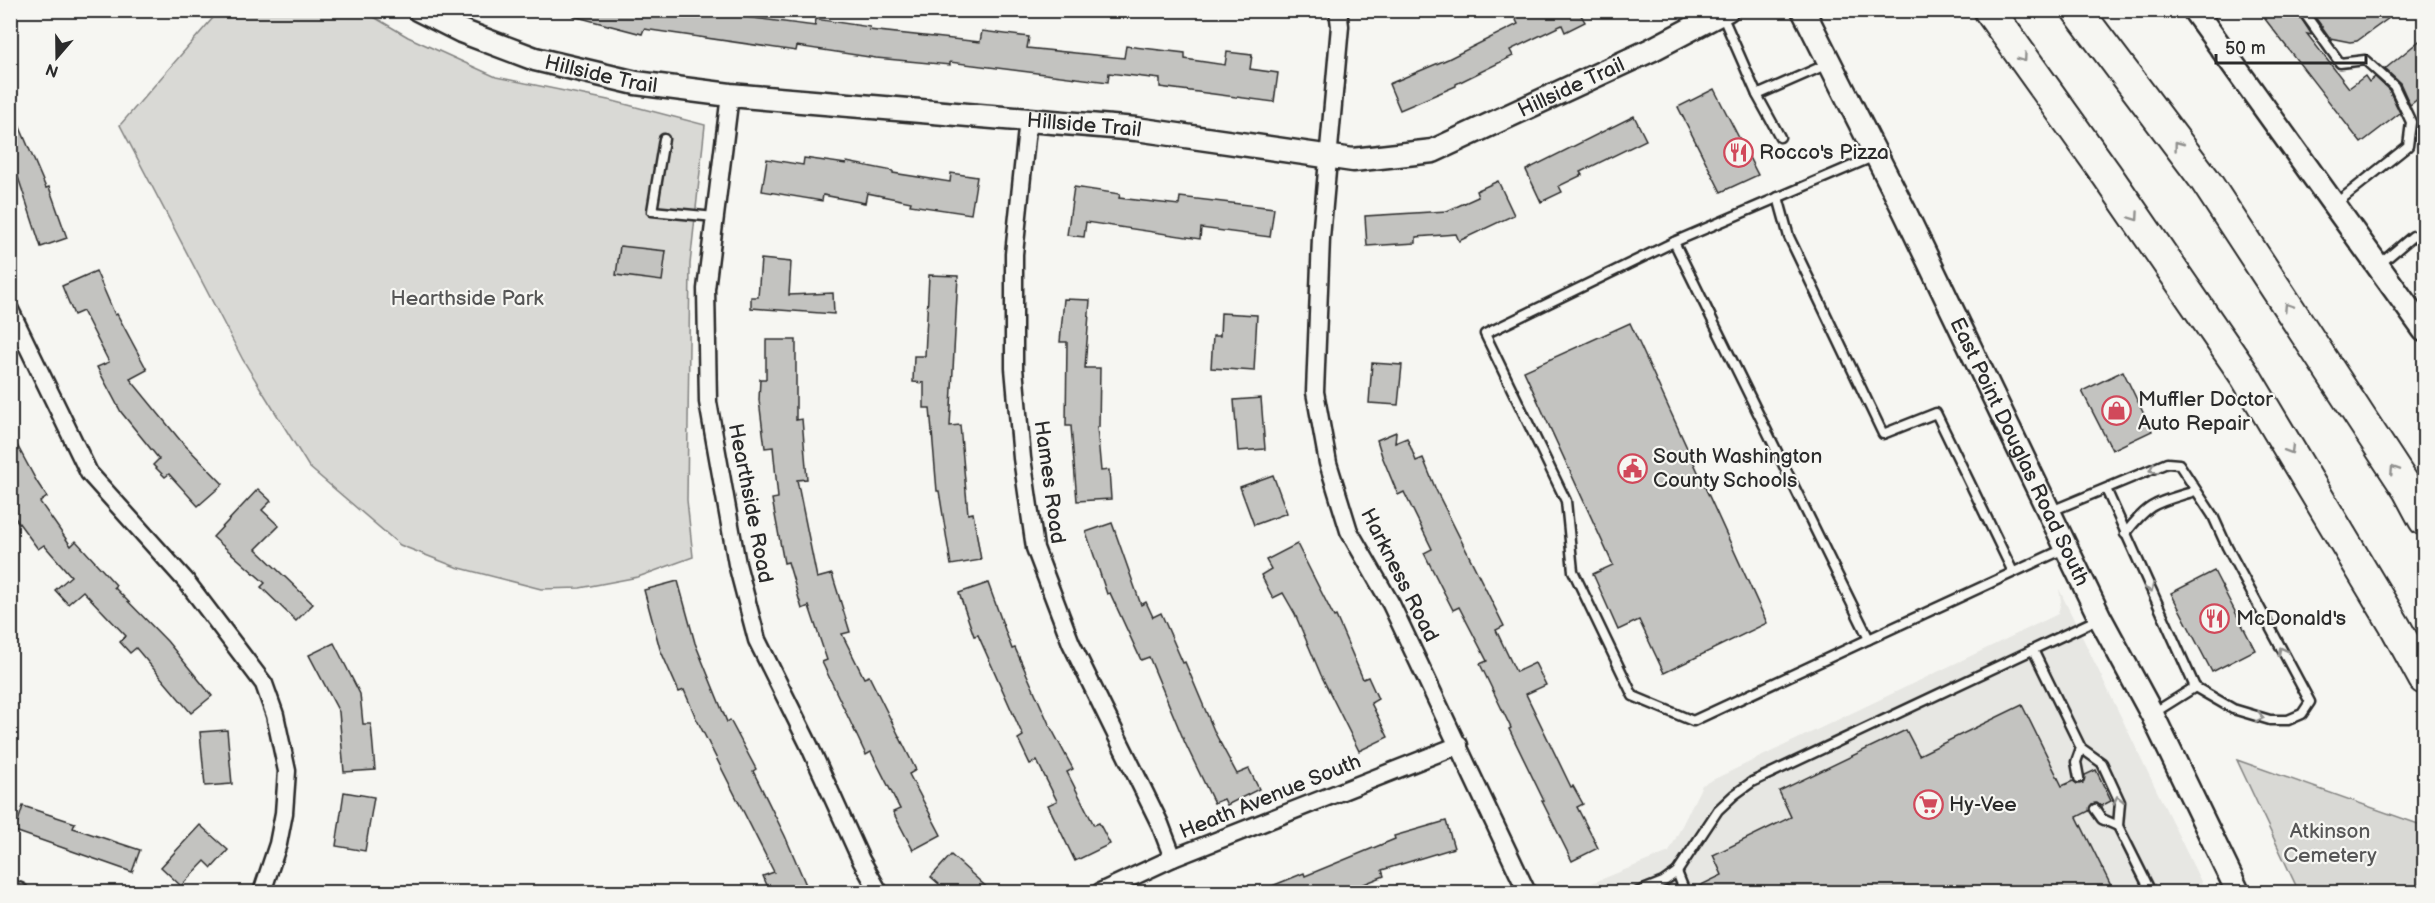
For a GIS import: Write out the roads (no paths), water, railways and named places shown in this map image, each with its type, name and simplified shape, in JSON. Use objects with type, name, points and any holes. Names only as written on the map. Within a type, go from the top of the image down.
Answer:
[{"type":"highway","points":[[1989,10],[2246,377],[2395,626],[2424,679]]},
{"type":"highway","points":[[2077,10],[2205,180],[2408,490],[2424,520]]},
{"type":"highway","points":[[2395,626],[2424,689]]},
{"type":"street","name":"Harkness Road","points":[[1338,10],[1340,26],[1321,238],[1315,392],[1328,463],[1349,531],[1391,604],[1525,888]]},
{"type":"street","name":"East Point Douglas Road South","points":[[1803,10],[1877,155],[2100,618],[2152,714],[2238,892]]},
{"type":"street","points":[[2194,10],[2424,330]]},
{"type":"street","name":"Hillside Trail","points":[[433,14],[461,31],[535,59],[636,83],[730,95],[1136,129],[1353,160],[1433,151],[1651,50],[1724,12]]},
{"type":"street","name":"Hearthside Road","points":[[730,95],[706,289],[708,402],[737,564],[757,640],[809,745],[861,860],[879,892]]},
{"type":"street","name":"Hames Road","points":[[1028,119],[1014,254],[1014,368],[1022,458],[1035,548],[1071,643],[1160,824],[1173,858]]},
{"type":"street","points":[[10,309],[89,473],[186,581],[264,684],[275,715],[287,771],[284,813],[278,844],[262,892]]},
{"type":"street","name":"Heath Avenue South","points":[[1100,892],[1173,858],[1459,745]]},
{"type":"street","points":[[10,888],[20,892]]},
{"type":"lane","points":[[2302,10],[2340,63],[2365,60],[2394,86],[2411,122],[2408,146],[2334,205]]},
{"type":"lane","points":[[1724,12],[1757,95],[1780,137]]},
{"type":"lane","points":[[1757,95],[1830,62]]},
{"type":"lane","points":[[664,139],[652,211],[715,217]]},
{"type":"lane","points":[[1877,155],[1674,242],[1485,334],[1566,501],[1573,571],[1584,596],[1633,696],[1693,721],[2066,548]]},
{"type":"lane","points":[[1778,197],[1789,237],[1883,434],[1936,413],[2013,572]]},
{"type":"lane","points":[[2377,266],[2413,236],[2424,237]]},
{"type":"lane","points":[[1674,242],[1869,639]]},
{"type":"lane","points":[[2049,512],[2167,463],[2179,464],[2213,516],[2227,547],[2310,702],[2302,714],[2288,720],[2270,720],[2233,709],[2195,687],[2106,489]]},
{"type":"lane","points":[[2125,534],[2140,514],[2158,502],[2195,491]]},
{"type":"lane","points":[[1638,892],[1663,882],[1677,872],[1714,816],[1745,786],[2100,618]]},
{"type":"lane","points":[[2033,650],[2081,748],[2102,763],[2119,797],[2118,826],[2151,892]]},
{"type":"lane","points":[[2152,714],[2195,687]]},
{"type":"lane","points":[[2079,778],[2076,762],[2081,748]]},
{"type":"lane","points":[[2095,809],[2102,819],[2118,826]]},
{"type":"lane","points":[[1677,872],[1685,892]]},
{"type":"place","name":"Rocco's Pizza","points":[[1738,152]]},
{"type":"place","name":"Muffler Doctor Auto Repair","points":[[2117,411]]},
{"type":"place","name":"South Washington County Schools","points":[[1632,468]]},
{"type":"place","name":"McDonald's","points":[[2215,618]]},
{"type":"place","name":"Hy-Vee","points":[[1928,804]]},
{"type":"park label","name":"Hearthside Park","points":[[467,298]]},
{"type":"park label","name":"Atkinson Cemetery","points":[[2330,843]]}]
